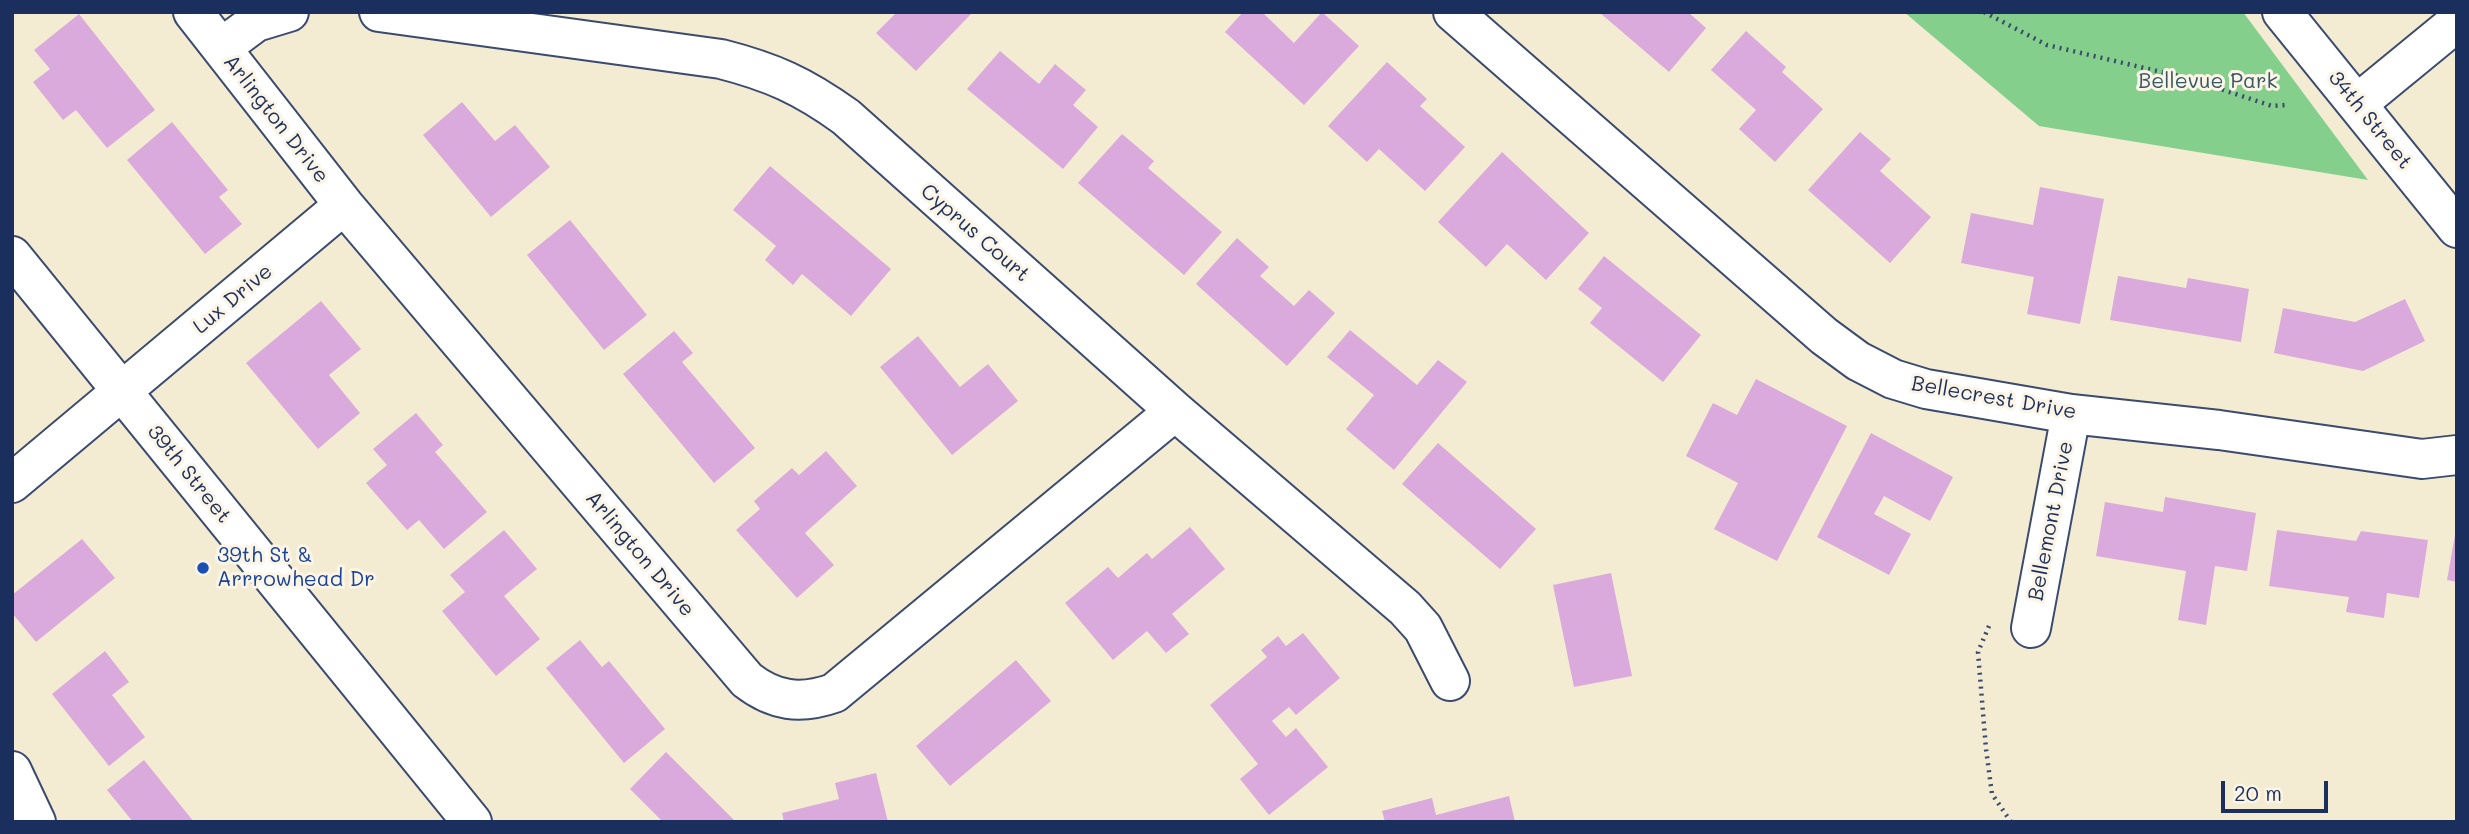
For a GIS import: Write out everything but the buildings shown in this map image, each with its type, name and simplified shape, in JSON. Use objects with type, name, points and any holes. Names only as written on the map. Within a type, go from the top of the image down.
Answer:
[{"type":"street","name":"Arlington Drive","points":[[193,12],[344,205],[747,680],[780,699],[805,701],[820,698],[849,682],[1175,411]]},
{"type":"street","points":[[221,48],[257,22],[289,12]]},
{"type":"street","name":"Cyprus Court","points":[[379,12],[721,59],[772,73],[796,84],[846,117],[1175,411],[1405,608],[1423,628],[1450,681]]},
{"type":"street","name":"Bellecrest Drive","points":[[1453,12],[1824,336],[1858,361],[1893,379],[1926,389],[2071,414],[2219,430],[2422,459],[2457,455]]},
{"type":"street","name":"34th Street","points":[[2282,12],[2457,228]]},
{"type":"street","points":[[2357,104],[2457,22]]},
{"type":"street","name":"Lux Drive","points":[[12,483],[344,205]]},
{"type":"street","name":"39th Street","points":[[12,256],[472,822]]},
{"type":"street","name":"Bellemont Drive","points":[[2031,628],[2071,414]]},
{"type":"street","points":[[12,771],[36,822]]},
{"type":"path","points":[[1984,12],[2047,45],[2187,78],[2272,106],[2286,105]]},
{"type":"path","points":[[1989,626],[1978,652],[1986,749],[1992,794],[2011,822]]},
{"type":"green space","name":"Bellevue Park","points":[[1904,12],[2243,12],[2368,180],[2039,126]]},
{"type":"place","name":"39th St & Arrrowhead Dr","points":[[203,568]]}]
